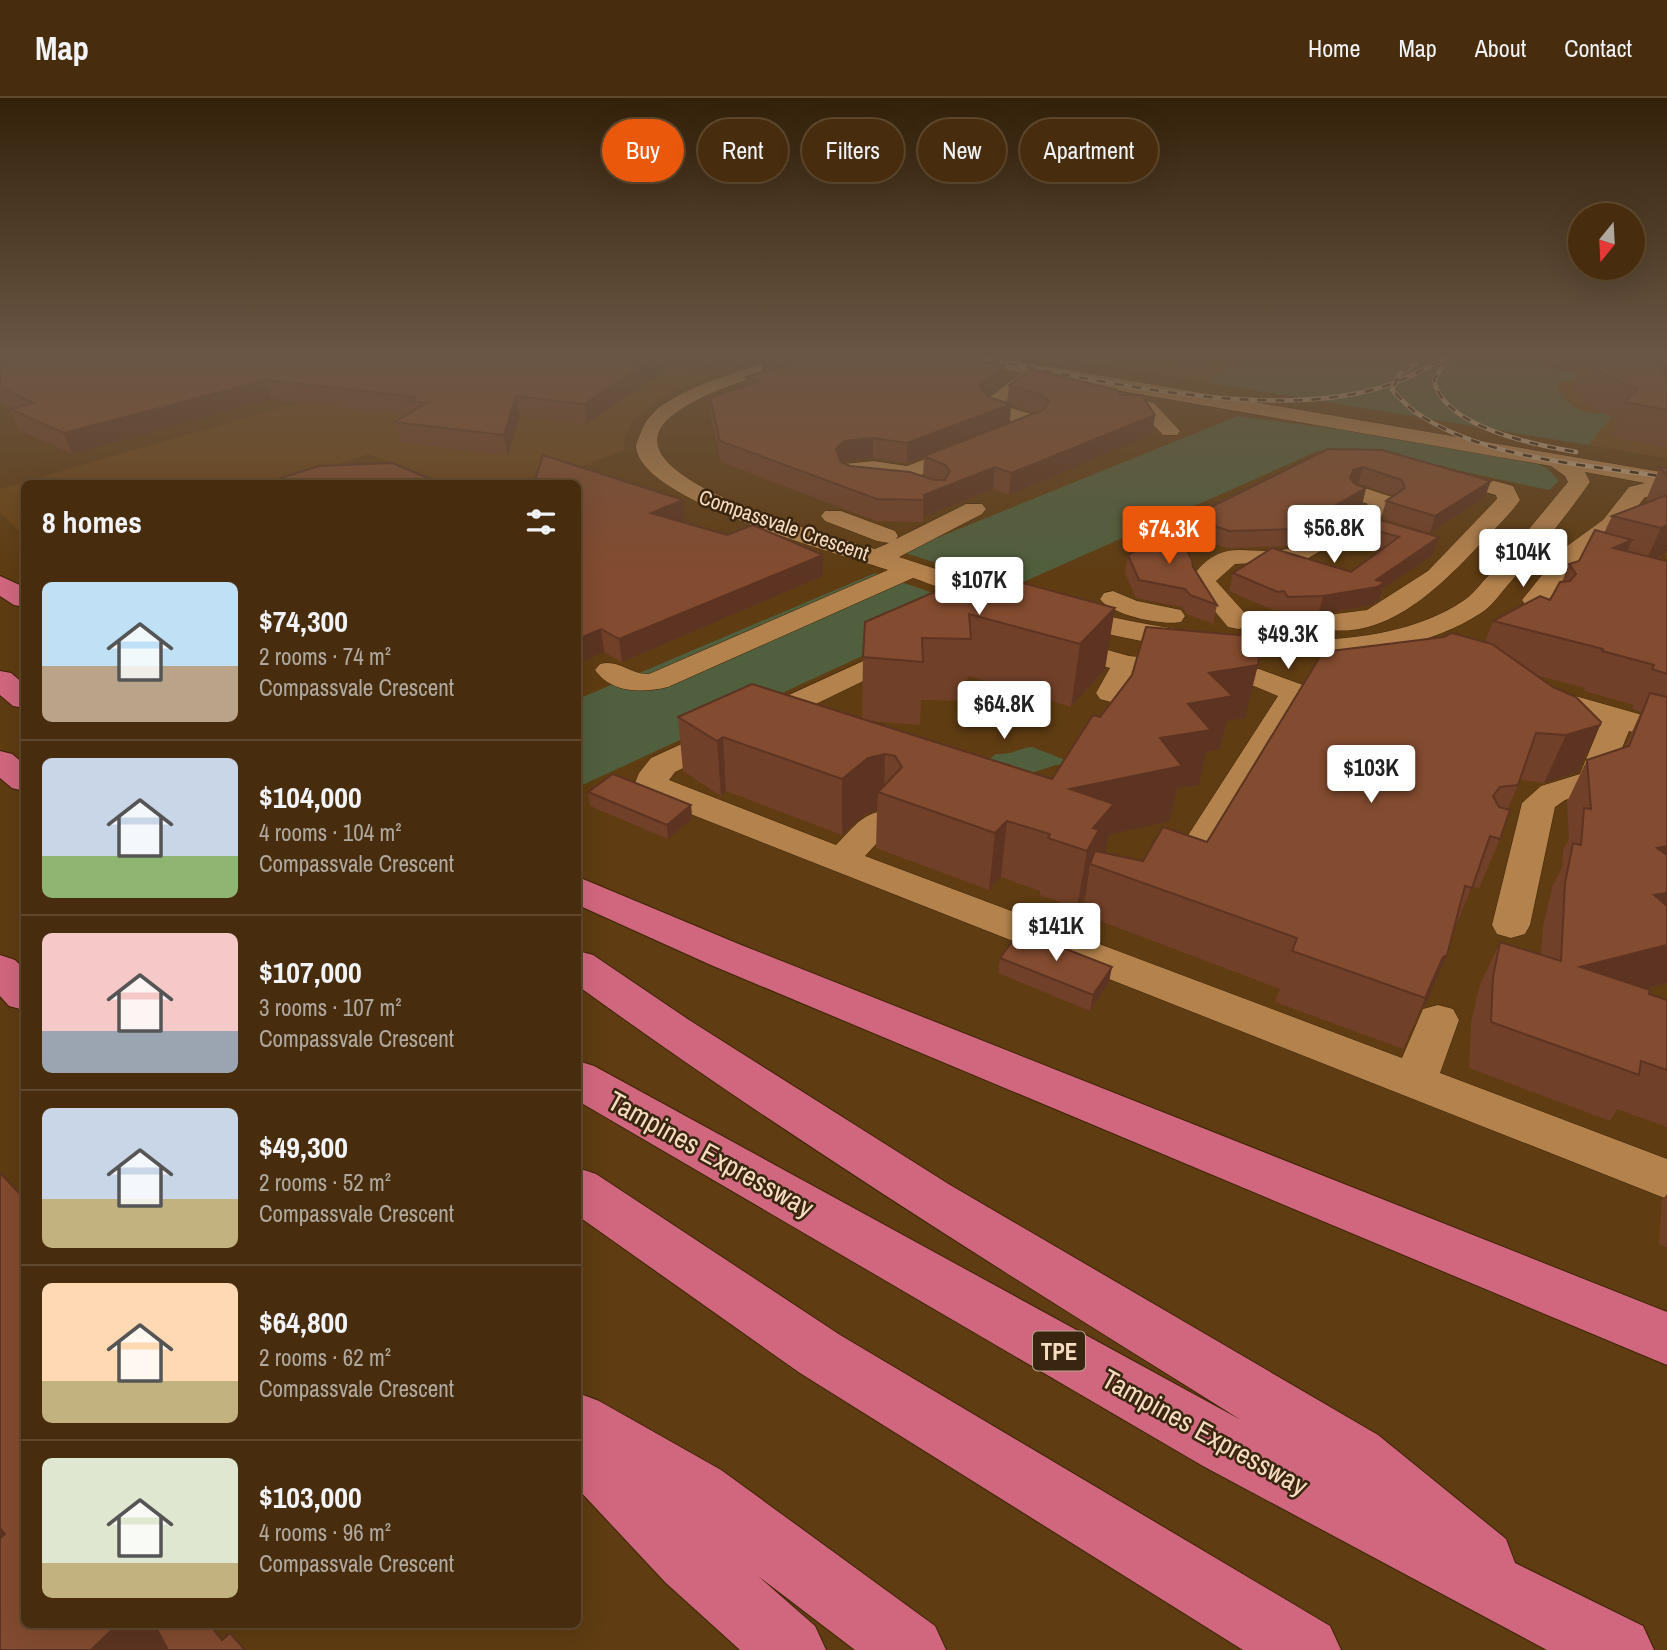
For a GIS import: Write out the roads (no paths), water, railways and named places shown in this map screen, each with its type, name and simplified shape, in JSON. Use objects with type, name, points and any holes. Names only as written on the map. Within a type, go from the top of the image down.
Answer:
[{"type":"highway","points":[[0,584],[21,598]]},
{"type":"highway","points":[[0,680],[21,697]]},
{"type":"highway","points":[[0,761],[21,778]]},
{"type":"highway","points":[[581,891],[726,955],[1667,1339]]},
{"type":"highway","points":[[581,967],[673,1032],[932,1200],[1356,1457],[1545,1614]]},
{"type":"highway","points":[[0,970],[21,992]]},
{"type":"highway","name":"Tampines Expressway","points":[[581,1081],[1215,1438],[1545,1614],[1619,1650]]},
{"type":"highway","points":[[581,1191],[820,1354],[1306,1650]]},
{"type":"highway","points":[[581,1424],[699,1492],[911,1650]]},
{"type":"highway","points":[[581,1447],[688,1559],[791,1650]]},
{"type":"street","name":"Compassvale Crescent","points":[[652,429],[646,446],[650,457],[673,481],[709,501],[1096,633],[1194,651],[1267,656],[1327,656],[1400,649],[1470,623],[1563,514],[1597,480],[1620,472]]},
{"type":"street","points":[[935,494],[906,477],[1030,429]]},
{"type":"street","points":[[1366,429],[1667,480]]},
{"type":"street","points":[[1450,429],[1667,465]]},
{"type":"street","name":"Compassvale Crescent","points":[[1559,461],[1578,476],[1579,482],[1563,514]]},
{"type":"street","points":[[1113,599],[1154,614],[1264,621],[1365,620],[1376,616],[1437,576],[1450,549],[1509,500],[1505,491],[1492,486],[1416,465]]},
{"type":"street","points":[[1545,610],[1535,600],[1572,554],[1617,518],[1637,492],[1646,489],[1667,491]]},
{"type":"street","points":[[1264,621],[1205,584],[1203,580],[1229,557],[1272,559],[1296,552],[1387,503],[1359,493]]},
{"type":"street","points":[[877,558],[974,509],[960,502]]},
{"type":"street","points":[[1563,514],[1617,518]]},
{"type":"street","points":[[833,516],[906,544]]},
{"type":"street","points":[[1356,521],[1381,529]]},
{"type":"street","points":[[1572,554],[1598,561]]},
{"type":"street","points":[[610,670],[627,681],[638,684],[659,681],[911,569]]},
{"type":"street","points":[[1437,576],[1497,594]]},
{"type":"street","points":[[973,618],[1019,607],[1127,664],[1259,678],[1292,691],[1290,702],[1205,837]]},
{"type":"street","points":[[937,635],[663,765],[655,773],[652,783],[662,791],[1667,1178]]},
{"type":"street","points":[[1111,692],[1127,664]]},
{"type":"street","points":[[1516,688],[1667,732]]},
{"type":"street","points":[[1511,926],[1539,803],[1547,797],[1594,780],[1619,717]]},
{"type":"street","points":[[1512,790],[1547,797]]},
{"type":"street","points":[[841,860],[881,820]]},
{"type":"street","points":[[1493,846],[1528,854]]},
{"type":"street","points":[[1415,1081],[1438,1020]]},
{"type":"railway","points":[[1446,429],[1472,440],[1537,458],[1667,477]]},
{"type":"railway","points":[[1490,429],[1576,452]]}]
